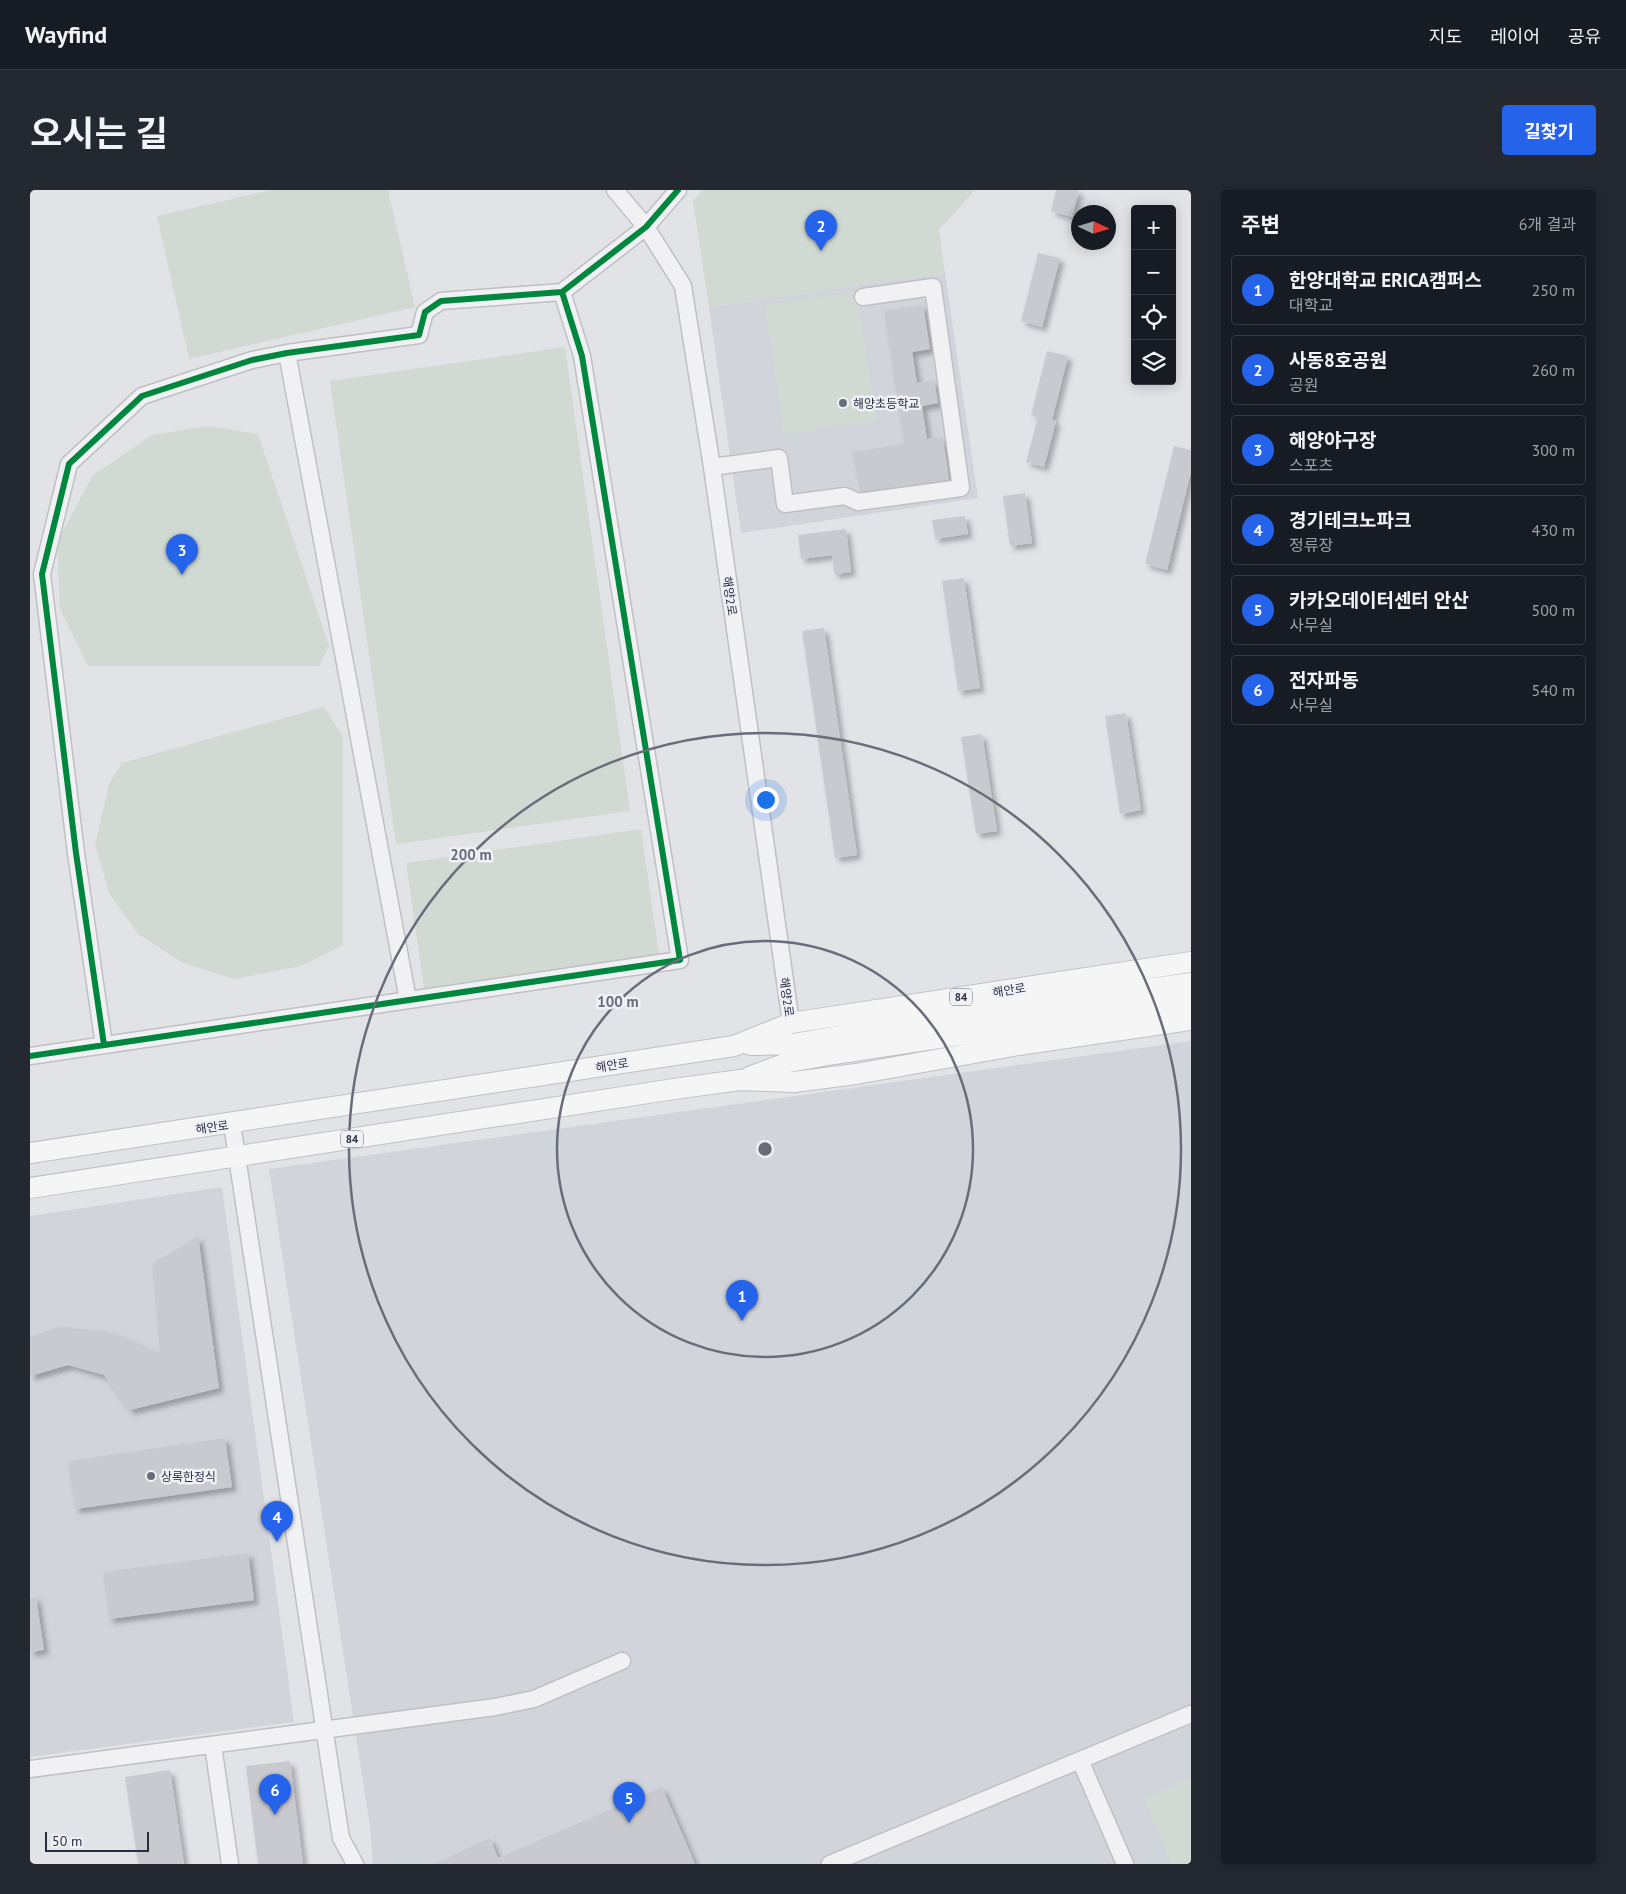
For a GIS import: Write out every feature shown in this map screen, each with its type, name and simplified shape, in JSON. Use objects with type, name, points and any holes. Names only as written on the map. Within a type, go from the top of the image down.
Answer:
[{"type":"main road","name":"해안로","points":[[30,1153],[232,1124],[734,1046],[791,1024],[1191,962]]},
{"type":"main road","points":[[734,1046],[792,1044],[994,1010],[1191,983]]},
{"type":"main road","points":[[740,1080],[789,1062],[834,1054],[1191,1000]]},
{"type":"main road","name":"84","points":[[30,1188],[740,1080],[794,1082],[847,1075],[1018,1045],[1191,1020]]},
{"type":"street","name":"해양2로","points":[[615,190],[646,226],[683,286],[712,466],[791,1024]]},
{"type":"street","points":[[104,1045],[76,853],[42,574],[69,464],[142,396],[252,360],[287,353],[419,335],[425,312],[442,301],[562,292],[646,226],[678,190]]},
{"type":"street","points":[[712,466],[779,458],[785,504],[845,496],[858,502],[961,488],[933,287],[863,297]]},
{"type":"street","points":[[30,1056],[680,960],[582,356],[562,292]]},
{"type":"street","points":[[287,353],[408,1000]]},
{"type":"street","points":[[232,1124],[341,1838],[355,1864]]},
{"type":"street","points":[[30,1769],[495,1707],[534,1699],[622,1661]]},
{"type":"street","points":[[830,1864],[1191,1714]]},
{"type":"street","points":[[213,1745],[230,1864]]},
{"type":"street","points":[[1080,1760],[1124,1864]]},
{"type":"shaded area","points":[[271,190],[388,190],[415,307],[189,359],[157,216]]},
{"type":"shaded area","points":[[703,190],[975,190],[939,230],[945,273],[709,307],[693,201]]},
{"type":"shaded area","name":"해양초등학교","points":[[945,273],[978,498],[741,533],[709,307]]},
{"type":"shaded area","points":[[857,292],[876,421],[784,434],[765,305]]},
{"type":"shaded area","points":[[565,347],[630,811],[396,844],[330,381]]},
{"type":"shaded area","points":[[208,426],[258,434],[329,646],[319,666],[88,666],[60,609],[57,542],[93,475],[152,435]]},
{"type":"shaded area","points":[[324,707],[343,737],[343,945],[301,966],[234,979],[183,963],[138,934],[109,893],[95,845],[109,784],[122,763]]},
{"type":"shaded area","points":[[641,829],[659,955],[424,989],[406,863]]},
{"type":"shaded area","points":[[1191,1041],[1191,1864],[373,1864],[370,1827],[269,1169]]},
{"type":"shaded area","points":[[222,1187],[294,1722],[30,1757],[30,1216]]},
{"type":"shaded area","points":[[1191,1778],[1191,1864],[1172,1864],[1144,1799]]},
{"type":"building","points":[[1056,190],[1079,190],[1075,205],[1071,205],[1071,217],[1051,211]]},
{"type":"building","points":[[1038,253],[1060,258],[1042,327],[1021,321]]},
{"type":"building","name":"해양초등학교","points":[[923,305],[930,349],[912,352],[917,383],[934,380],[938,403],[922,406],[927,439],[943,437],[949,480],[860,492],[852,452],[904,444],[884,311]]},
{"type":"building","points":[[1047,351],[1068,356],[1052,420],[1056,421],[1044,467],[1026,462],[1038,417],[1031,415]]},
{"type":"building","points":[[1174,446],[1191,450],[1191,471],[1167,570],[1145,564]]},
{"type":"building","points":[[1025,493],[1032,543],[1010,546],[1003,496]]},
{"type":"building","points":[[965,516],[968,534],[935,539],[932,520]]},
{"type":"building","points":[[846,529],[851,572],[834,574],[832,555],[801,559],[798,535]]},
{"type":"building","points":[[964,578],[980,688],[958,691],[942,581]]},
{"type":"building","points":[[824,628],[857,855],[835,858],[802,631]]},
{"type":"building","points":[[1126,713],[1141,810],[1120,814],[1105,716]]},
{"type":"building","points":[[982,734],[997,831],[976,834],[961,737]]},
{"type":"building","points":[[198,1236],[219,1388],[130,1410],[104,1375],[68,1365],[30,1376],[30,1337],[58,1327],[107,1331],[160,1353],[152,1264]]},
{"type":"building","points":[[225,1438],[232,1487],[75,1509],[68,1461]]},
{"type":"building","points":[[248,1553],[254,1600],[109,1619],[103,1572]]},
{"type":"building","points":[[36,1597],[44,1650],[30,1652],[30,1598]]},
{"type":"building","points":[[290,1761],[303,1864],[258,1864],[246,1766]]},
{"type":"building","points":[[170,1770],[184,1864],[138,1864],[125,1777]]},
{"type":"building","points":[[662,1787],[695,1864],[433,1864],[490,1838],[498,1858]]},
{"type":"cycle path","points":[[104,1045],[76,853],[42,574],[69,464],[142,396],[252,360],[287,353],[419,335],[425,312],[441,301],[562,292],[646,227],[678,190]]},
{"type":"cycle path","points":[[30,1056],[680,960],[582,356],[562,292]]},
{"type":"place","name":"사동8호공원","points":[[821,251]]},
{"type":"place","name":"해양초등학교","points":[[843,403]]},
{"type":"place","name":"해양야구장","points":[[182,575]]},
{"type":"place","name":"한양대학교 ERICA캠퍼스","points":[[742,1321]]},
{"type":"place","name":"상록한정식","points":[[151,1476]]},
{"type":"place","name":"경기테크노파크","points":[[277,1542]]},
{"type":"place","name":"전자파동","points":[[275,1815]]},
{"type":"place","name":"카카오데이터센터 안산","points":[[629,1823]]}]
